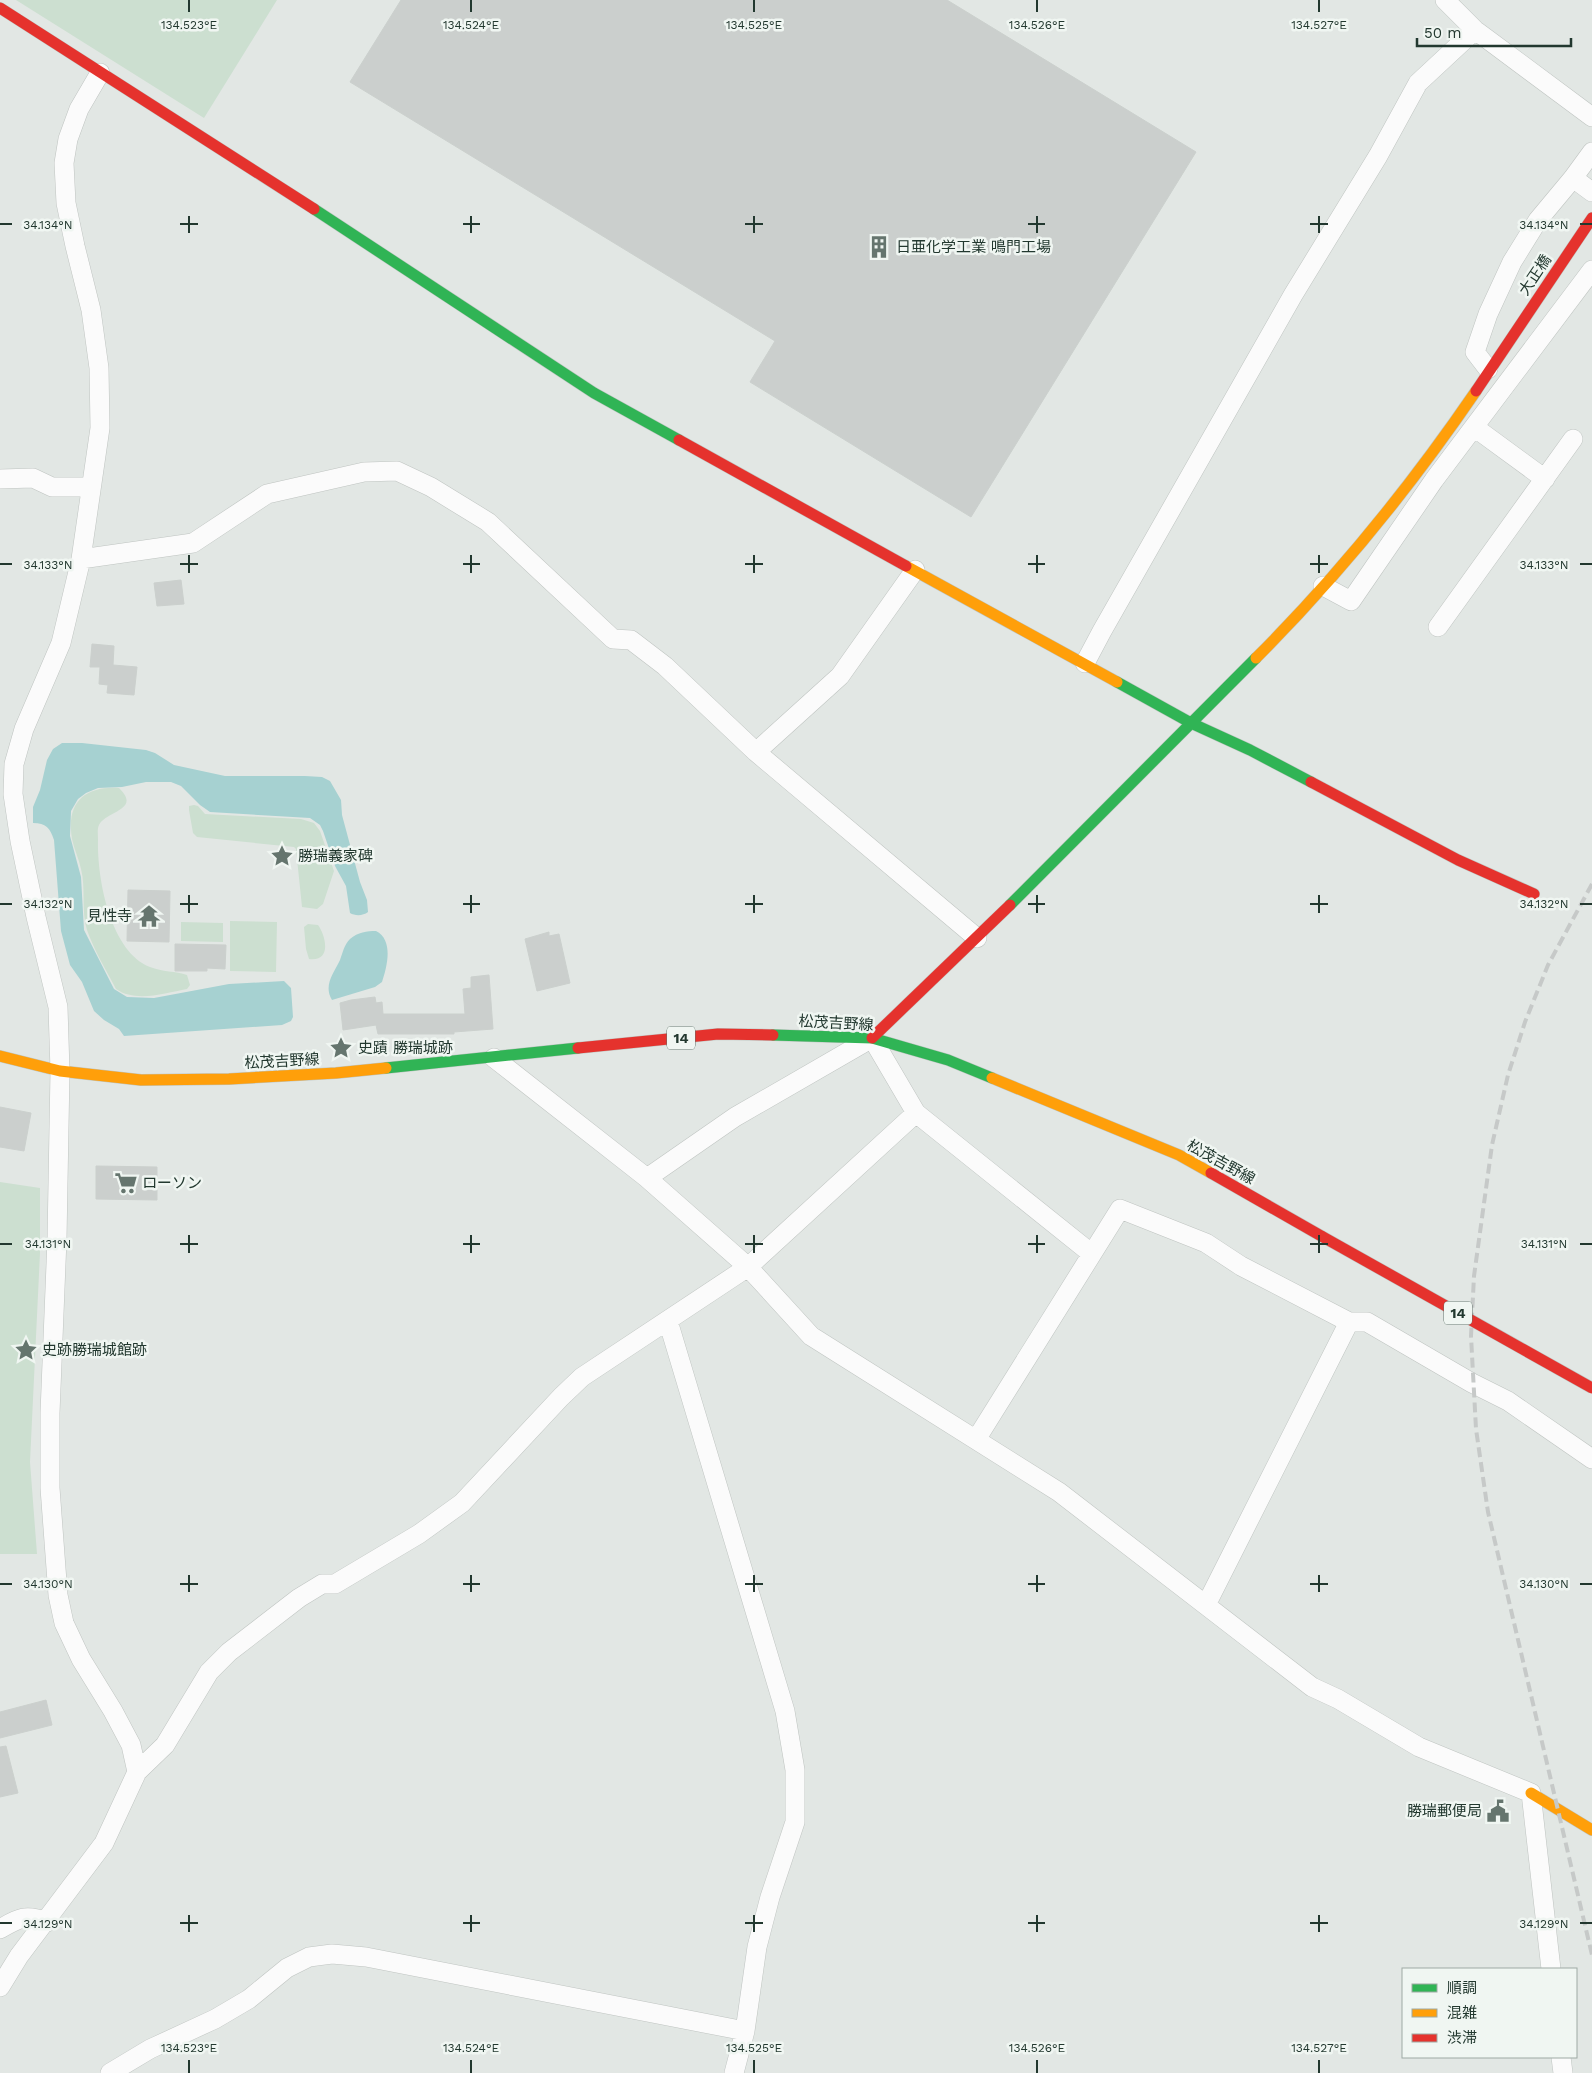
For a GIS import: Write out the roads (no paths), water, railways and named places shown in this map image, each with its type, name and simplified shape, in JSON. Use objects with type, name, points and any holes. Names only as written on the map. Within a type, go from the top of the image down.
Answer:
[{"type":"street","points":[[1445,0],[1475,30],[1592,117]]},
{"type":"street","points":[[0,8],[436,288],[594,392],[1191,723],[1250,750],[1458,860],[1534,894]]},
{"type":"street","points":[[1085,663],[1293,295],[1378,156],[1418,83],[1475,30]]},
{"type":"street","points":[[100,73],[80,109],[68,139],[64,163],[66,203],[91,310],[99,368],[100,428],[81,559],[61,643],[24,729],[19,746],[14,764],[13,794],[20,841],[58,1007],[60,1071],[50,1488],[58,1596],[64,1623],[82,1659],[131,1745],[137,1772]]},
{"type":"street","points":[[1488,369],[1475,352],[1488,314],[1508,270],[1538,220],[1574,178],[1592,152]]},
{"type":"street","points":[[1574,178],[1592,192]]},
{"type":"street","name":"大正橋","points":[[872,1038],[977,938],[1270,644],[1323,586],[1390,508],[1462,411],[1488,369],[1592,218]]},
{"type":"street","points":[[1323,586],[1350,601],[1474,426],[1592,270]]},
{"type":"street","points":[[1474,426],[1545,479]]},
{"type":"street","points":[[1438,627],[1573,439]]},
{"type":"street","points":[[81,559],[193,543],[267,494],[364,472],[397,471],[431,487],[488,522],[613,639],[631,640],[665,666],[756,752],[977,938]]},
{"type":"street","points":[[0,479],[33,478],[52,487],[91,487]]},
{"type":"street","points":[[756,752],[840,676],[915,570]]},
{"type":"street","name":"松茂吉野線","points":[[0,1056],[60,1071],[141,1080],[229,1079],[328,1074],[718,1034],[872,1038],[948,1060],[1179,1155],[1592,1388]]},
{"type":"street","points":[[648,1178],[735,1117],[872,1038],[916,1113],[1092,1254]]},
{"type":"street","points":[[494,1058],[648,1178],[748,1266],[811,1336],[977,1438],[1059,1492],[1312,1686],[1338,1699],[1419,1747],[1530,1793],[1592,1830]]},
{"type":"street","points":[[0,1986],[19,1956],[47,1922],[104,1843],[137,1772],[165,1745],[209,1672],[229,1652],[299,1598],[322,1584],[335,1584],[419,1534],[462,1503],[582,1377],[748,1266],[916,1113]]},
{"type":"street","points":[[977,1438],[1120,1209],[1206,1243],[1241,1266],[1348,1322],[1367,1322],[1466,1380],[1508,1401],[1592,1458]]},
{"type":"street","points":[[668,1321],[785,1711],[795,1770],[795,1822],[756,1946],[745,2032],[734,2073]]},
{"type":"street","points":[[1206,1605],[1348,1322]]},
{"type":"street","points":[[1530,1793],[1551,1968]]},
{"type":"street","points":[[0,1929],[18,1919],[34,1917],[47,1922]]},
{"type":"street","points":[[110,2073],[150,2050],[215,2019],[249,1999],[287,1968],[309,1957],[332,1954],[366,1957],[745,2032]]},
{"type":"street","points":[[1561,2058],[1563,2073]]},
{"type":"water","points":[[62,743],[82,743],[146,750],[155,753],[174,765],[225,776],[305,776],[322,777],[330,781],[341,800],[342,815],[360,882],[367,900],[368,912],[361,915],[350,913],[346,886],[335,866],[323,831],[320,825],[310,818],[210,812],[181,786],[171,782],[146,782],[122,787],[98,788],[78,799],[71,811],[70,836],[81,877],[84,930],[114,989],[127,997],[154,998],[229,984],[284,981],[291,988],[293,1017],[291,1021],[282,1025],[124,1036],[119,1029],[94,1011],[82,982],[70,965],[61,931],[54,840],[47,827],[33,823],[33,807],[40,790],[47,760],[53,749]]},
{"type":"water","points":[[376,931],[382,935],[388,954],[382,982],[375,987],[332,1000],[329,989],[330,979],[346,944],[359,933]]},
{"type":"railway","points":[[1592,884],[1548,965],[1525,1022],[1508,1075],[1492,1145],[1474,1276],[1471,1336],[1476,1429],[1488,1512],[1592,1955]]},
{"type":"place","name":"日亜化学工業 鳴門工場","points":[[879,247]]},
{"type":"place","name":"勝瑞義家碑","points":[[282,856]]},
{"type":"place","name":"見性寺","points":[[149,916]]},
{"type":"place","name":"史蹟 勝瑞城跡","points":[[341,1048]]},
{"type":"place","name":"ローソン","points":[[126,1183]]},
{"type":"place","name":"史跡勝瑞城館跡","points":[[26,1350]]},
{"type":"place","name":"勝瑞郵便局","points":[[1498,1811]]}]
